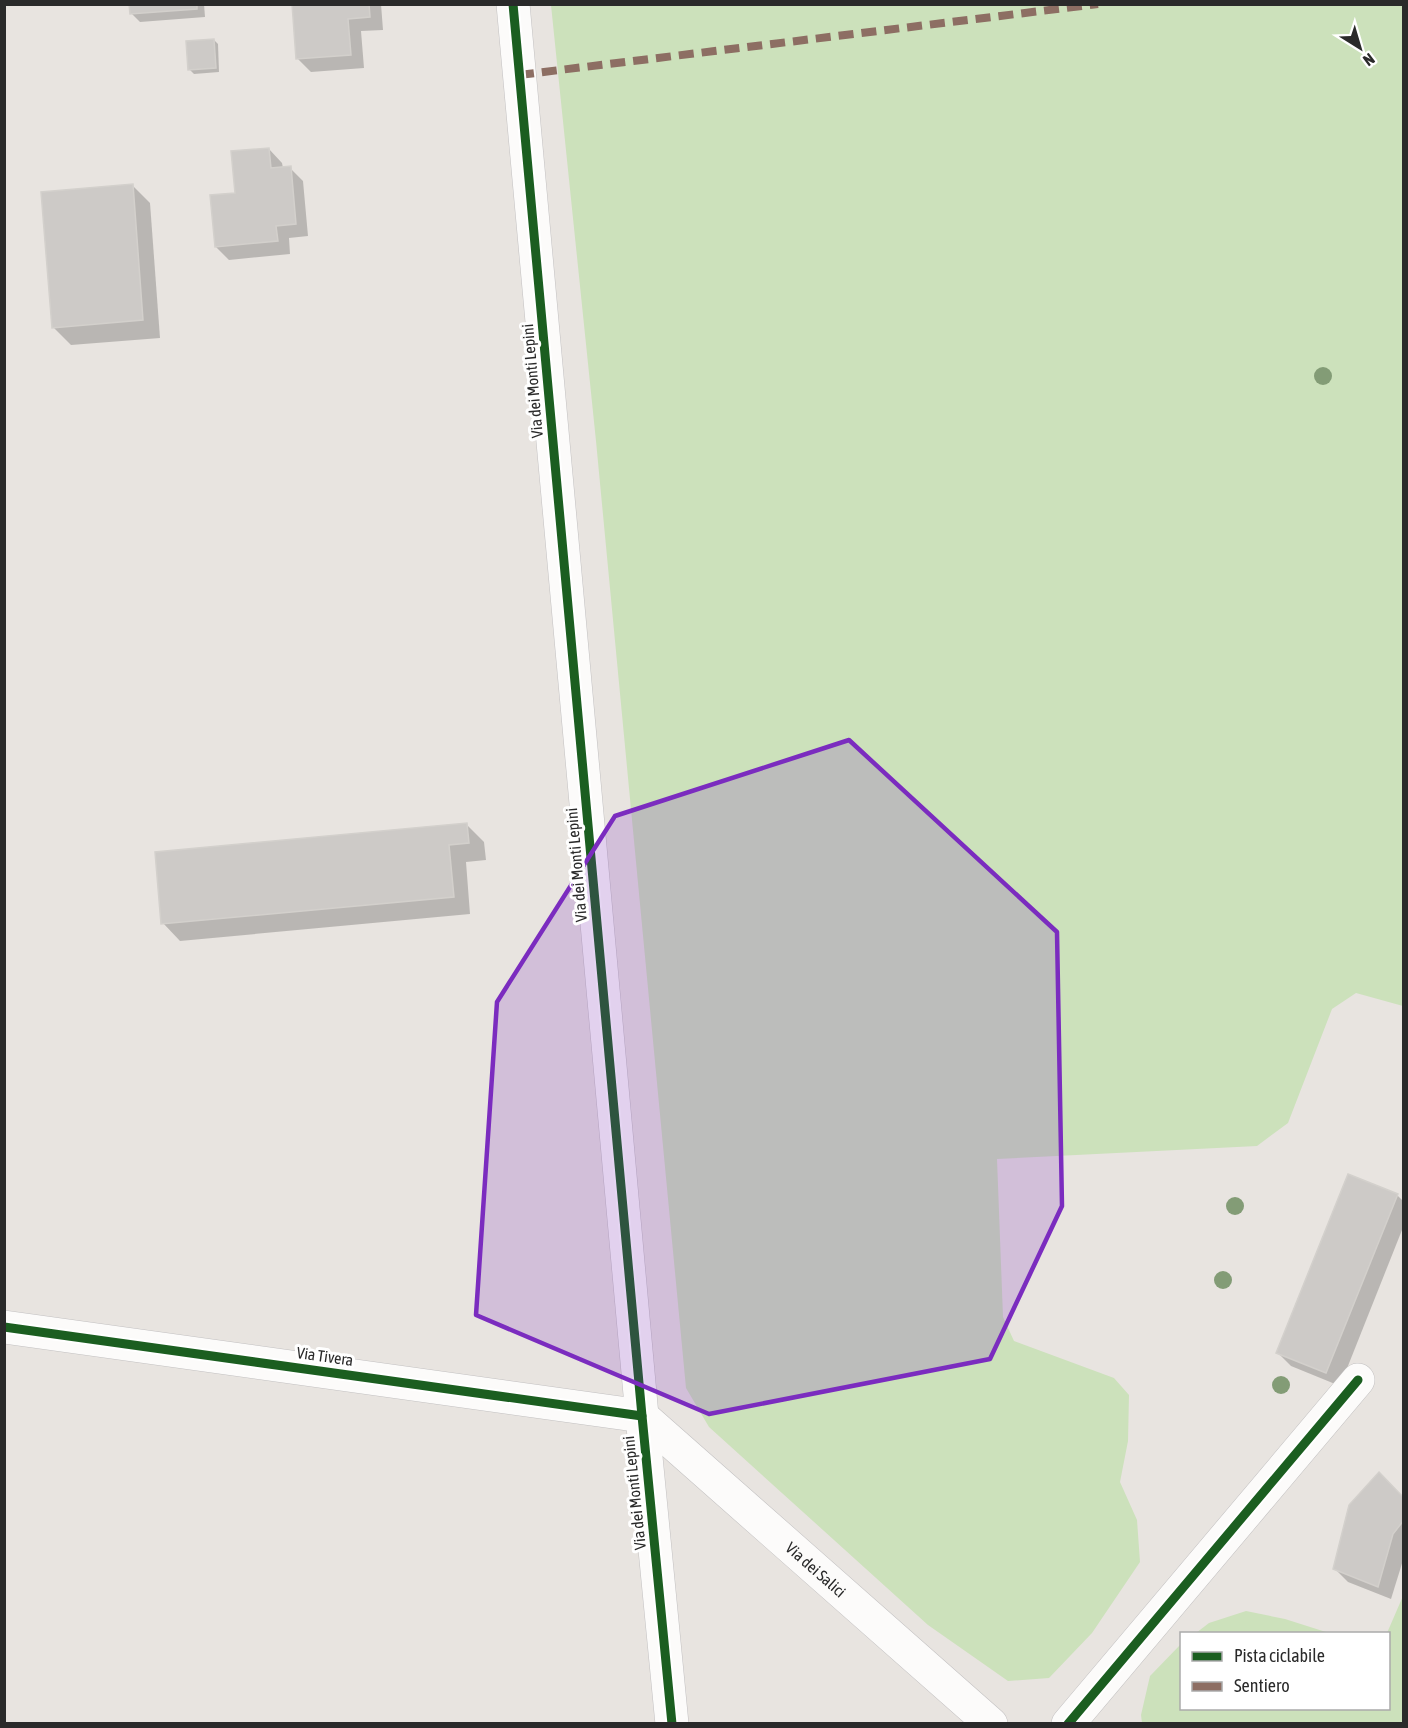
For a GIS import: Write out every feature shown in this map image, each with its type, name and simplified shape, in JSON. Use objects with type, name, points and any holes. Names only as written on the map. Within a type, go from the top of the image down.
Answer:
[{"type":"street","name":"Via dei Monti Lepini","points":[[513,4],[672,1724]]},
{"type":"street","name":"Via Tivera","points":[[4,1326],[642,1416]]},
{"type":"street","points":[[1068,1724],[1358,1380]]},
{"type":"street","name":"Via dei Salici","points":[[642,1416],[991,1724]]},
{"type":"highlighted area","points":[[849,740],[1057,932],[1062,1206],[990,1359],[709,1414],[476,1315],[497,1002],[615,816]]},
{"type":"green space","points":[[551,5],[1403,5],[1403,1006],[1356,993],[1332,1009],[1288,1123],[1257,1146],[997,1159],[1003,1317],[1014,1341],[1114,1378],[1129,1395],[1128,1441],[1120,1482],[1137,1520],[1140,1562],[1092,1633],[1049,1678],[1008,1681],[928,1625],[709,1427],[686,1388],[596,441]]},
{"type":"green space","points":[[1403,1596],[1403,1723],[1142,1723],[1141,1715],[1150,1676],[1180,1645],[1180,1710],[1390,1710],[1390,1632],[1387,1632]]},
{"type":"green space","points":[[1246,1611],[1285,1619],[1326,1632],[1197,1632],[1209,1623]]},
{"type":"building","points":[[129,4],[197,4],[197,9],[130,14]]},
{"type":"building","points":[[292,4],[369,4],[370,17],[348,19],[351,55],[296,59]]},
{"type":"building","points":[[214,39],[216,68],[188,70],[186,41]]},
{"type":"building","points":[[269,148],[271,168],[291,166],[296,224],[276,226],[278,241],[215,247],[210,195],[235,193],[231,151]]},
{"type":"building","points":[[133,184],[143,320],[52,328],[41,192]]},
{"type":"building","points":[[467,823],[469,843],[449,845],[454,897],[161,924],[155,852]]},
{"type":"building","points":[[1348,1174],[1398,1194],[1326,1373],[1276,1353]]},
{"type":"building","points":[[1379,1472],[1404,1498],[1404,1520],[1393,1534],[1378,1587],[1333,1569],[1349,1505]]},
{"type":"marked path","points":[[519,75],[1098,4]]},
{"type":"cycle path","points":[[513,4],[672,1724]]},
{"type":"cycle path","points":[[4,1327],[642,1416]]},
{"type":"cycle path","points":[[1068,1724],[1358,1380]]}]
